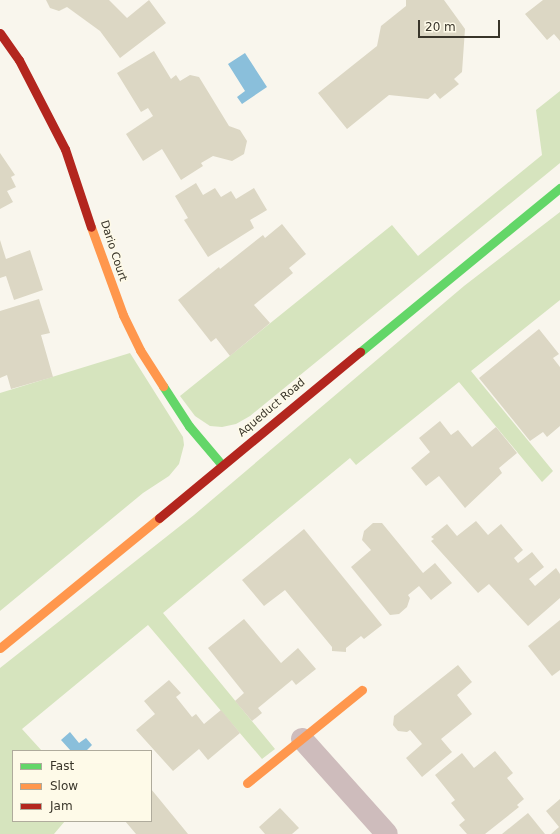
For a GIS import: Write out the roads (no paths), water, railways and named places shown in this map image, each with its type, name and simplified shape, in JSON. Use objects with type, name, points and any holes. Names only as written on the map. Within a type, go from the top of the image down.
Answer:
[{"type":"main road","name":"Dario Court","points":[[0,33],[19,60],[65,149],[107,275],[137,343],[176,408],[199,439],[222,465]]},
{"type":"main road","name":"Aqueduct Road","points":[[0,648],[560,188]]},
{"type":"main road","points":[[247,783],[362,690]]},
{"type":"street","points":[[302,739],[387,834]]},
{"type":"water","points":[[245,53],[267,87],[242,104],[237,97],[245,91],[228,64]]},
{"type":"water","points":[[70,732],[79,743],[86,738],[92,745],[87,750],[70,750],[61,740]]}]
